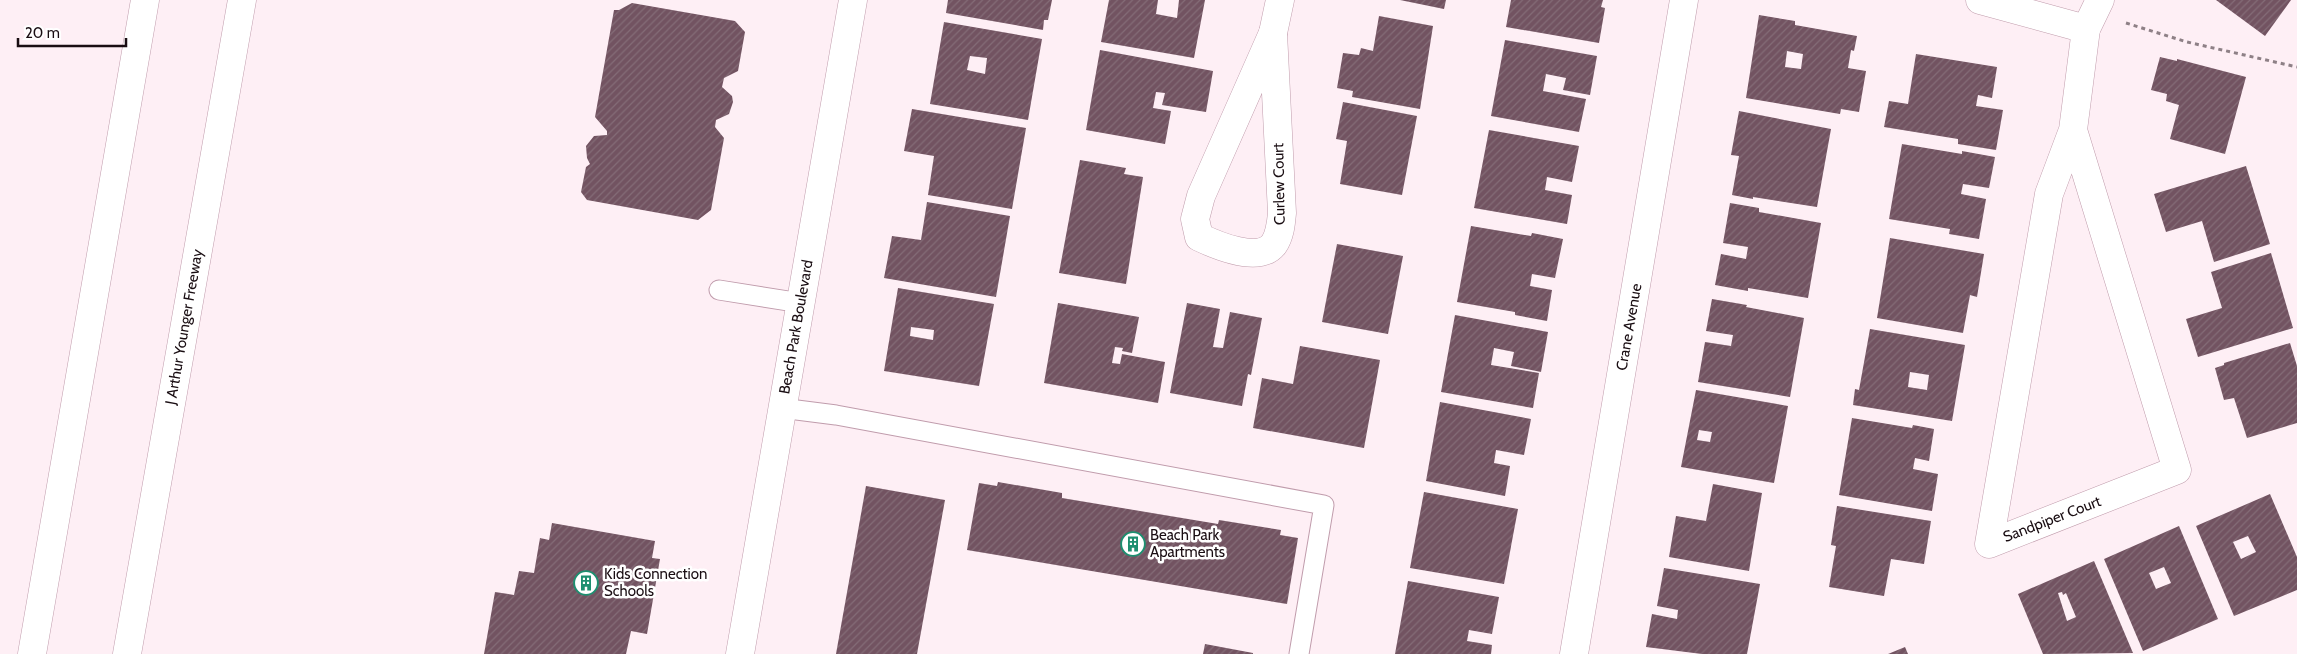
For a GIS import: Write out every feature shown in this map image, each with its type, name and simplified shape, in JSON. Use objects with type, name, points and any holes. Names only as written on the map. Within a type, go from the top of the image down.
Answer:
[{"type":"main road","points":[[32,654],[145,0]]},
{"type":"main road","name":"J Arthur Younger Freeway","points":[[127,654],[242,0]]},
{"type":"main road","name":"Beach Park Boulevard","points":[[740,654],[853,0]]},
{"type":"main road","name":"Curlew Court","points":[[1273,33],[1282,214],[1280,230],[1273,245],[1261,252],[1244,252],[1217,246],[1199,237],[1195,219],[1202,196],[1273,33],[1280,0]]},
{"type":"main road","name":"Crane Avenue","points":[[1574,654],[1684,0]]},
{"type":"main road","points":[[1980,0],[2094,14]]},
{"type":"main road","name":"Sandpiper Court","points":[[2073,130],[2177,470],[1989,544],[2048,194],[2073,130],[2094,14]]},
{"type":"lane","points":[[720,290],[801,303]]},
{"type":"lane","points":[[781,408],[846,417],[1324,505],[1299,654]]},
{"type":"path","points":[[2094,14],[2187,42],[2297,67]]},
{"type":"building","points":[[948,0],[1052,0],[1048,20],[1044,20],[1043,30],[946,13]]},
{"type":"building","points":[[1109,0],[1158,0],[1156,14],[1177,18],[1179,0],[1205,0],[1194,58],[1101,42]]},
{"type":"building","points":[[1400,0],[1446,0],[1444,9]]},
{"type":"building","points":[[1511,0],[1603,0],[1601,7],[1605,8],[1599,43],[1506,27]]},
{"type":"building","points":[[2216,0],[2291,0],[2265,36]]},
{"type":"building","points":[[632,3],[735,21],[745,32],[738,71],[724,78],[722,87],[732,96],[733,102],[729,114],[716,120],[715,127],[724,138],[711,210],[698,220],[587,200],[581,192],[586,167],[590,164],[587,158],[586,146],[594,136],[607,135],[607,131],[595,117],[614,10],[619,10]]},
{"type":"building","points":[[1759,15],[1795,21],[1795,25],[1857,36],[1854,51],[1851,50],[1848,68],[1866,71],[1859,112],[1841,109],[1840,114],[1746,98]],"holes":[[[1787,51],[1803,54],[1801,69],[1785,67]]]},
{"type":"building","points":[[1379,16],[1433,26],[1420,109],[1352,97],[1353,91],[1337,88],[1343,53],[1359,55],[1361,48],[1373,51]]},
{"type":"building","points":[[944,22],[1042,39],[1028,120],[930,104]],"holes":[[[970,56],[987,58],[985,74],[967,70]]]},
{"type":"building","points":[[1505,40],[1597,56],[1590,95],[1563,90],[1566,78],[1546,74],[1543,91],[1586,99],[1579,132],[1491,116]]},
{"type":"building","points":[[1100,50],[1213,71],[1206,112],[1162,105],[1165,93],[1156,92],[1153,108],[1171,111],[1165,144],[1086,130]]},
{"type":"building","points":[[1916,54],[1997,67],[1992,98],[1978,95],[1976,106],[2003,110],[1996,150],[1958,144],[1958,139],[1884,127],[1889,101],[1908,104]]},
{"type":"building","points":[[2160,57],[2177,61],[2177,59],[2246,77],[2225,154],[2170,139],[2179,105],[2166,101],[2167,94],[2151,90]]},
{"type":"building","points":[[1343,102],[1417,116],[1402,195],[1340,184],[1347,141],[1336,139]]},
{"type":"building","points":[[912,109],[1026,128],[1012,209],[928,195],[934,156],[904,151]]},
{"type":"building","points":[[1739,111],[1831,129],[1817,207],[1732,195],[1739,156],[1731,155]]},
{"type":"building","points":[[1489,130],[1579,146],[1572,182],[1547,177],[1545,190],[1572,195],[1567,224],[1474,208]]},
{"type":"building","points":[[1902,144],[1962,154],[1962,151],[1995,157],[1989,188],[1963,184],[1961,194],[1986,199],[1979,239],[1949,234],[1950,229],[1889,219]]},
{"type":"building","points":[[1080,160],[1126,168],[1124,174],[1143,177],[1126,284],[1059,273]]},
{"type":"building","points":[[2246,166],[2270,244],[2214,262],[2202,221],[2166,232],[2154,194]]},
{"type":"building","points":[[927,202],[1010,216],[996,297],[884,278],[892,236],[921,240]]},
{"type":"building","points":[[1730,203],[1759,208],[1759,212],[1821,223],[1808,298],[1748,288],[1748,291],[1715,285],[1721,254],[1746,259],[1748,247],[1723,243]]},
{"type":"building","points":[[1471,226],[1531,236],[1532,233],[1563,239],[1555,278],[1532,274],[1530,286],[1552,290],[1547,321],[1515,315],[1515,312],[1457,302]]},
{"type":"building","points":[[1890,238],[1984,254],[1977,297],[1970,295],[1963,333],[1877,318]]},
{"type":"building","points":[[1337,244],[1403,256],[1388,334],[1322,322]]},
{"type":"building","points":[[2271,253],[2293,328],[2198,357],[2186,319],[2222,308],[2211,272]]},
{"type":"building","points":[[898,288],[994,304],[979,386],[884,371]],"holes":[[[911,327],[934,330],[933,340],[910,336]]]},
{"type":"building","points":[[1712,299],[1804,318],[1790,397],[1698,382],[1705,342],[1731,346],[1733,335],[1706,331]]},
{"type":"building","points":[[1058,303],[1139,317],[1132,353],[1122,351],[1123,348],[1115,347],[1112,363],[1120,364],[1122,354],[1165,362],[1158,403],[1044,383]]},
{"type":"building","points":[[1187,303],[1220,309],[1213,347],[1223,348],[1230,312],[1262,318],[1251,375],[1248,374],[1242,406],[1170,393]]},
{"type":"building","points":[[1455,315],[1548,332],[1541,372],[1511,366],[1514,352],[1494,348],[1491,365],[1539,373],[1533,408],[1441,392]]},
{"type":"building","points":[[1870,329],[1965,345],[1952,421],[1853,405],[1855,389],[1859,390]],"holes":[[[1910,372],[1929,375],[1927,390],[1908,387]]]},
{"type":"building","points":[[2290,343],[2297,366],[2297,423],[2247,438],[2234,398],[2224,400],[2215,368],[2224,365],[2224,363]]},
{"type":"building","points":[[1300,346],[1380,360],[1364,448],[1253,428],[1262,378],[1293,384]]},
{"type":"building","points":[[1696,390],[1788,406],[1774,483],[1681,467]],"holes":[[[1699,430],[1712,432],[1710,442],[1697,440]]]},
{"type":"building","points":[[1440,402],[1531,419],[1524,455],[1496,450],[1494,463],[1510,466],[1505,496],[1426,481]]},
{"type":"building","points":[[1852,418],[1912,428],[1913,425],[1934,429],[1929,461],[1915,458],[1913,469],[1938,474],[1932,511],[1839,495]]},
{"type":"building","name":"Beach Park Apartments","points":[[998,482],[1062,493],[1062,498],[1218,524],[1219,520],[1281,530],[1280,535],[1298,538],[1287,604],[967,550],[979,483],[997,486]]},
{"type":"building","points":[[1713,484],[1762,493],[1749,571],[1669,557],[1676,516],[1706,521]]},
{"type":"building","points":[[866,486],[945,500],[917,654],[836,654]]},
{"type":"building","points":[[1424,492],[1518,509],[1504,584],[1410,568]]},
{"type":"building","points":[[2270,494],[2297,557],[2297,590],[2234,616],[2196,526]],"holes":[[[2248,536],[2256,552],[2241,559],[2233,542]]]},
{"type":"building","points":[[1837,506],[1931,521],[1924,564],[1891,559],[1884,596],[1829,587],[1836,546],[1831,545]]},
{"type":"building","name":"Kids Connection Schools","points":[[552,523],[655,541],[652,558],[660,559],[647,634],[631,631],[626,654],[484,654],[495,592],[514,595],[519,571],[534,573],[540,538],[549,540]]},
{"type":"building","points":[[2179,526],[2218,619],[2143,651],[2104,559]],"holes":[[[2164,567],[2171,583],[2156,589],[2149,573]]]},
{"type":"building","points":[[2094,561],[2133,653],[2043,654],[2018,594]],"holes":[[[2062,592],[2063,595],[2066,593],[2076,617],[2067,621],[2058,593]]]},
{"type":"building","points":[[1664,568],[1760,584],[1747,654],[1702,654],[1646,647],[1652,614],[1677,619],[1678,610],[1657,606]]},
{"type":"building","points":[[1408,581],[1499,597],[1492,634],[1469,630],[1467,641],[1492,645],[1491,654],[1395,654]]},
{"type":"building","points":[[1205,644],[1253,653],[1253,654],[1203,654]]},
{"type":"building","points":[[1905,647],[1908,654],[1888,654]]},
{"type":"place","name":"Beach Park Apartments","points":[[1133,544]]},
{"type":"place","name":"Kids Connection Schools","points":[[586,583]]}]
